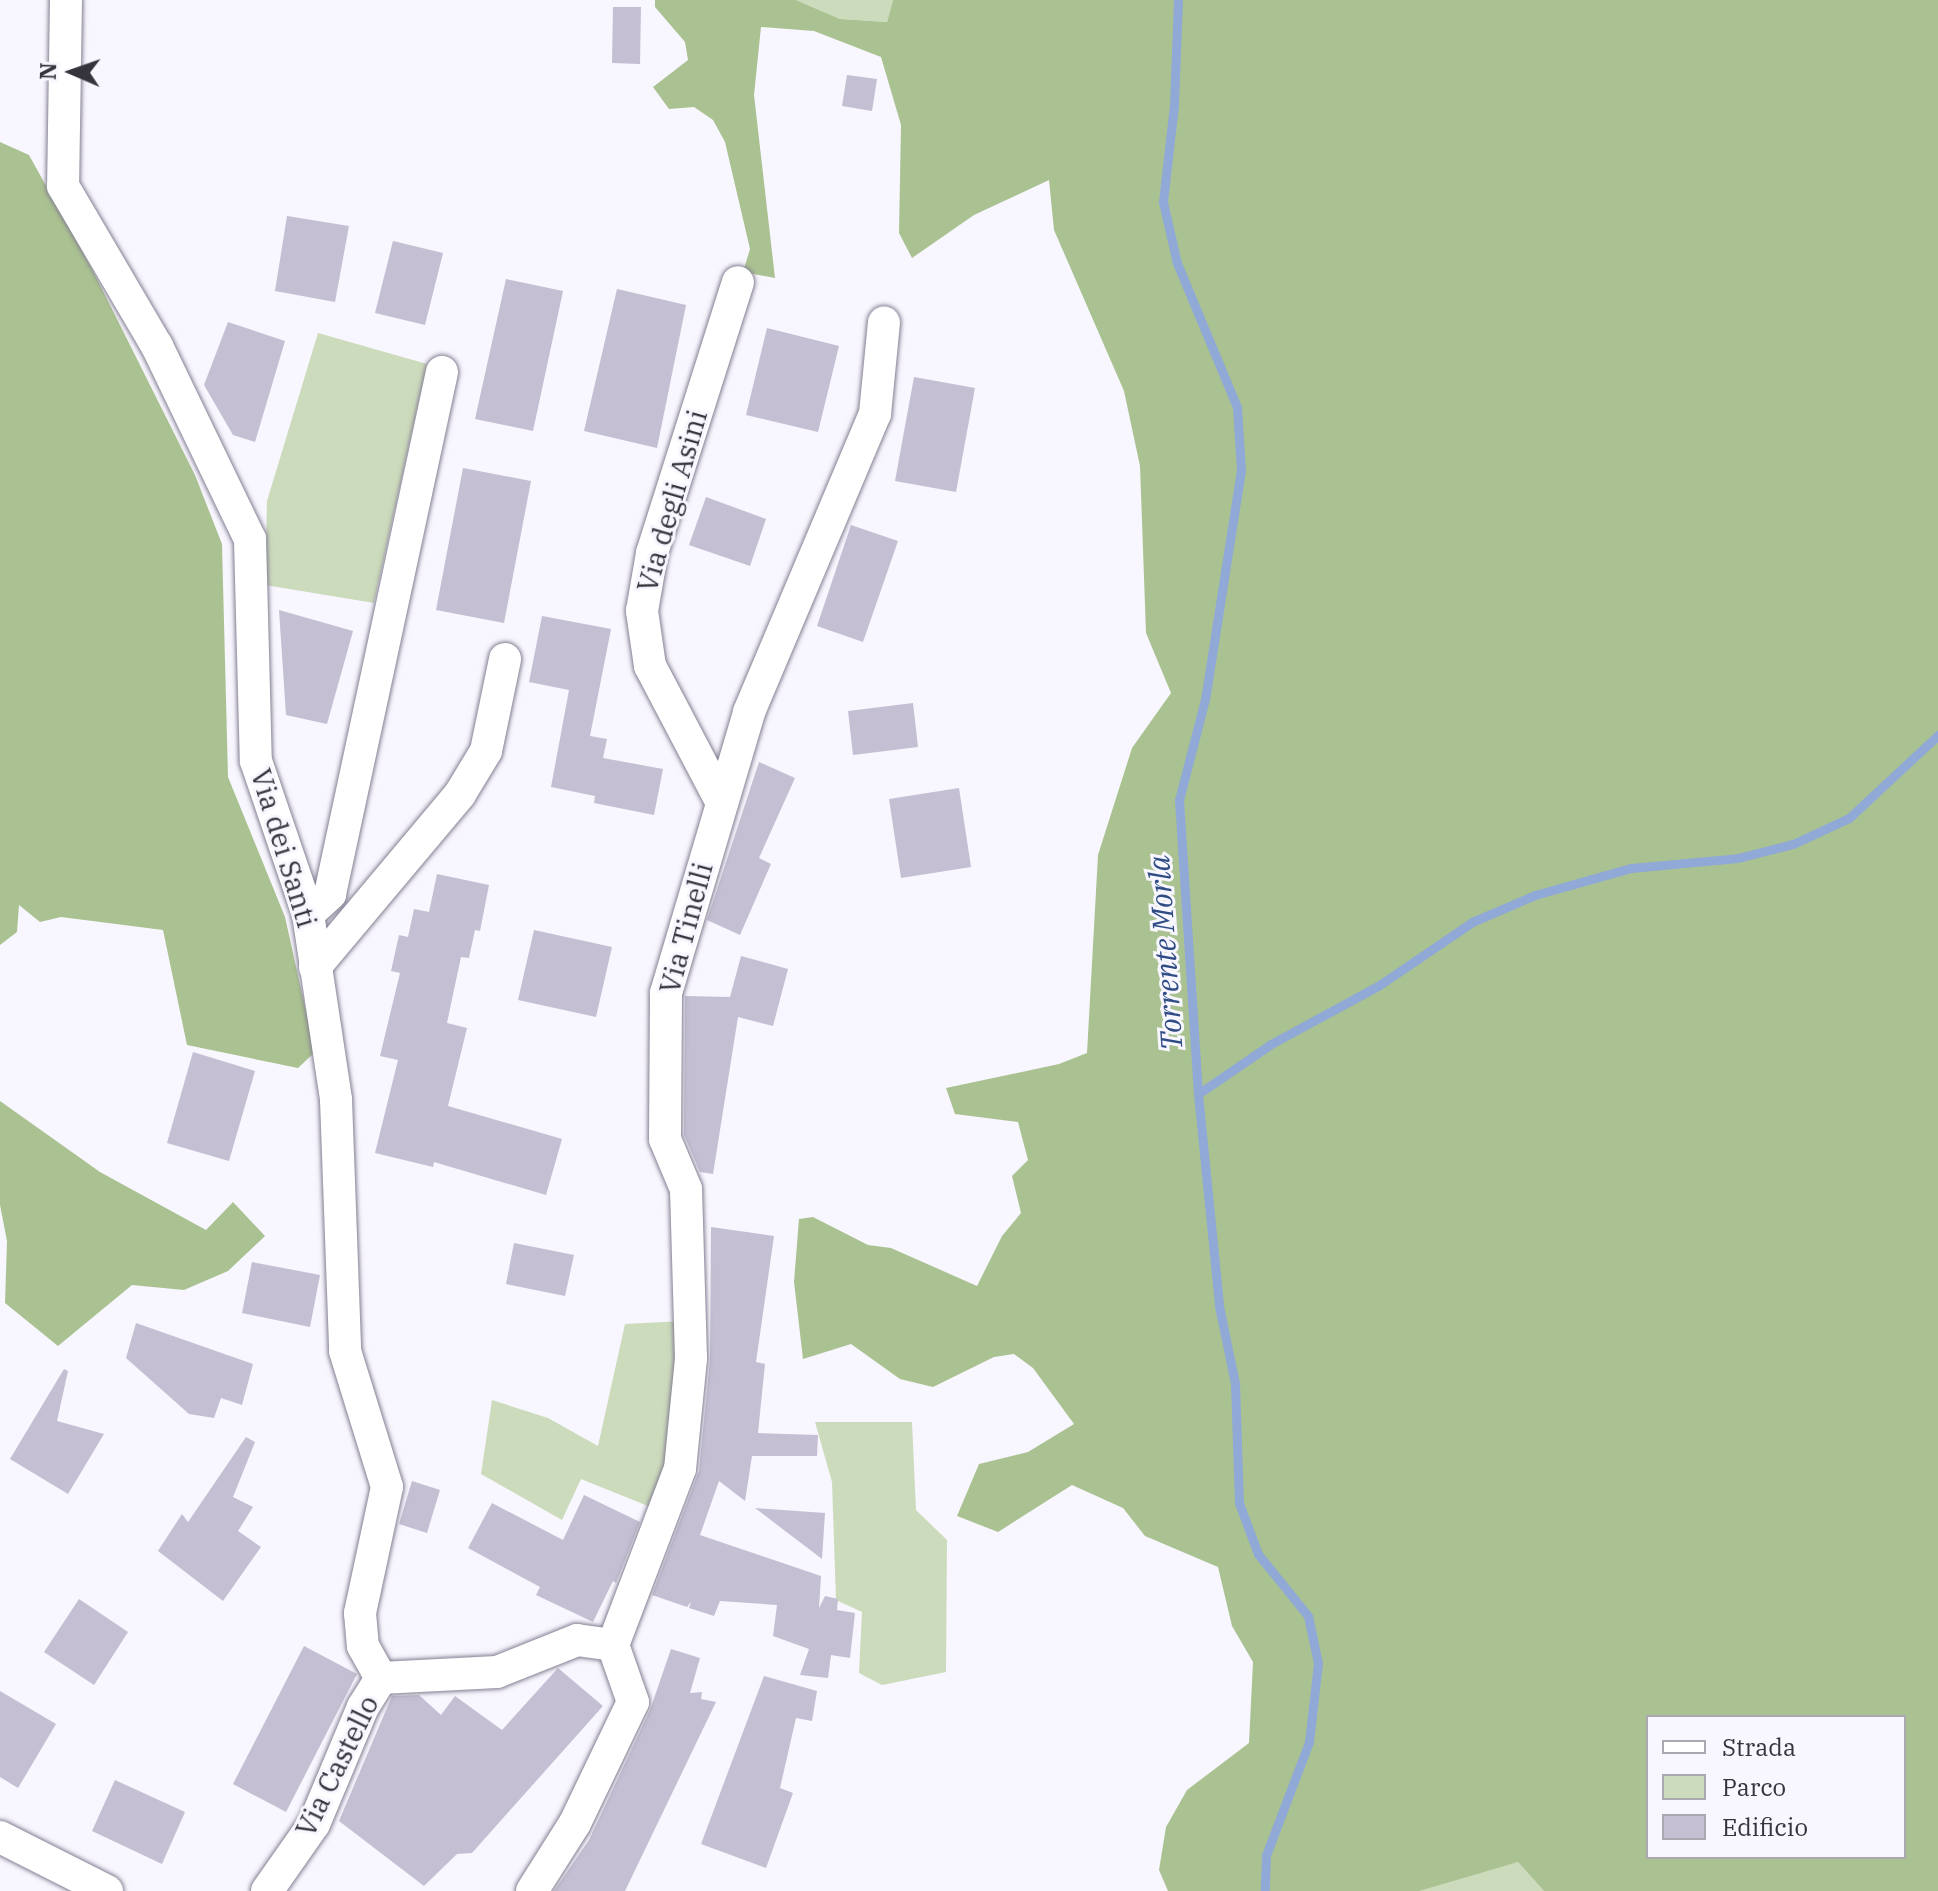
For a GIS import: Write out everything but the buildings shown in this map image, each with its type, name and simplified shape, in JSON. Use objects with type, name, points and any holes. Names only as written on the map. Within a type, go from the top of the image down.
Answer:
[{"type":"street","name":"Via dei Santi","points":[[66,0],[63,186],[157,346],[250,539],[256,761],[308,914],[336,1100],[345,1351],[387,1487],[360,1613],[363,1646],[381,1678]]},
{"type":"street","name":"Via degli Asini","points":[[722,803],[650,666],[642,611],[652,553],[738,282]]},
{"type":"street","name":"Via Tinelli","points":[[613,1645],[680,1469],[691,1358],[687,1202],[665,1139],[666,993],[749,712],[875,414],[884,322]]},
{"type":"street","points":[[308,914],[330,894],[442,372]]},
{"type":"street","points":[[315,967],[460,794],[486,751],[505,659]]},
{"type":"street","name":"Via Castello","points":[[267,1891],[314,1824],[363,1707],[381,1678],[497,1672],[577,1640],[613,1645]]},
{"type":"street","points":[[532,1891],[575,1823],[633,1702],[613,1645]]},
{"type":"street","points":[[0,1837],[107,1891]]},
{"type":"green space","points":[[655,0],[796,0],[840,19],[887,22],[893,0],[1938,0],[1938,1891],[1544,1891],[1518,1862],[1419,1891],[1168,1891],[1159,1870],[1166,1827],[1187,1790],[1249,1743],[1253,1662],[1232,1626],[1218,1567],[1145,1536],[1123,1508],[1072,1485],[998,1532],[957,1516],[979,1464],[1028,1452],[1074,1424],[1033,1368],[1014,1354],[994,1357],[933,1387],[900,1379],[851,1344],[803,1359],[794,1282],[799,1219],[813,1217],[868,1245],[891,1248],[977,1286],[1002,1236],[1021,1213],[1012,1176],[1028,1160],[1018,1122],[955,1114],[946,1088],[1059,1064],[1087,1053],[1098,855],[1132,748],[1171,693],[1146,633],[1140,466],[1124,391],[1054,230],[1049,180],[974,215],[912,258],[899,233],[901,125],[881,57],[814,31],[761,27],[754,95],[775,278],[743,272],[750,249],[725,142],[713,120],[694,107],[669,109],[653,87],[688,60],[685,42],[655,7]]},
{"type":"green space","points":[[796,0],[893,0],[887,22],[840,19]]},
{"type":"green space","points":[[0,142],[29,155],[93,271],[195,475],[222,544],[228,777],[285,917],[315,1052],[298,1068],[187,1045],[163,930],[61,917],[40,922],[19,905],[17,932],[0,945]]},
{"type":"green space","points":[[318,333],[427,364],[374,603],[265,585],[267,501]]},
{"type":"green space","points":[[0,1101],[100,1172],[206,1230],[233,1202],[265,1236],[228,1271],[184,1290],[132,1285],[58,1346],[5,1303],[7,1241],[0,1205]]},
{"type":"green space","points":[[683,1321],[670,1460],[648,1506],[581,1479],[562,1520],[481,1474],[492,1400],[548,1418],[598,1446],[625,1324]]},
{"type":"green space","points":[[815,1422],[912,1422],[916,1510],[947,1540],[946,1672],[882,1685],[859,1673],[862,1612],[836,1600],[832,1482]]},
{"type":"green space","points":[[1518,1862],[1544,1891],[1419,1891],[1425,1886]]},
{"type":"waterway","name":"Torrente Morla","points":[[1178,0],[1174,105],[1163,202],[1177,263],[1237,407],[1241,470],[1205,699],[1179,800],[1198,1094],[1219,1306],[1235,1383],[1239,1503],[1258,1554],[1308,1616],[1318,1663],[1309,1742],[1266,1855],[1265,1891]]},
{"type":"waterway","points":[[1198,1094],[1271,1044],[1378,986],[1472,922],[1535,895],[1631,868],[1738,858],[1793,844],[1849,818],[1938,735]]}]
